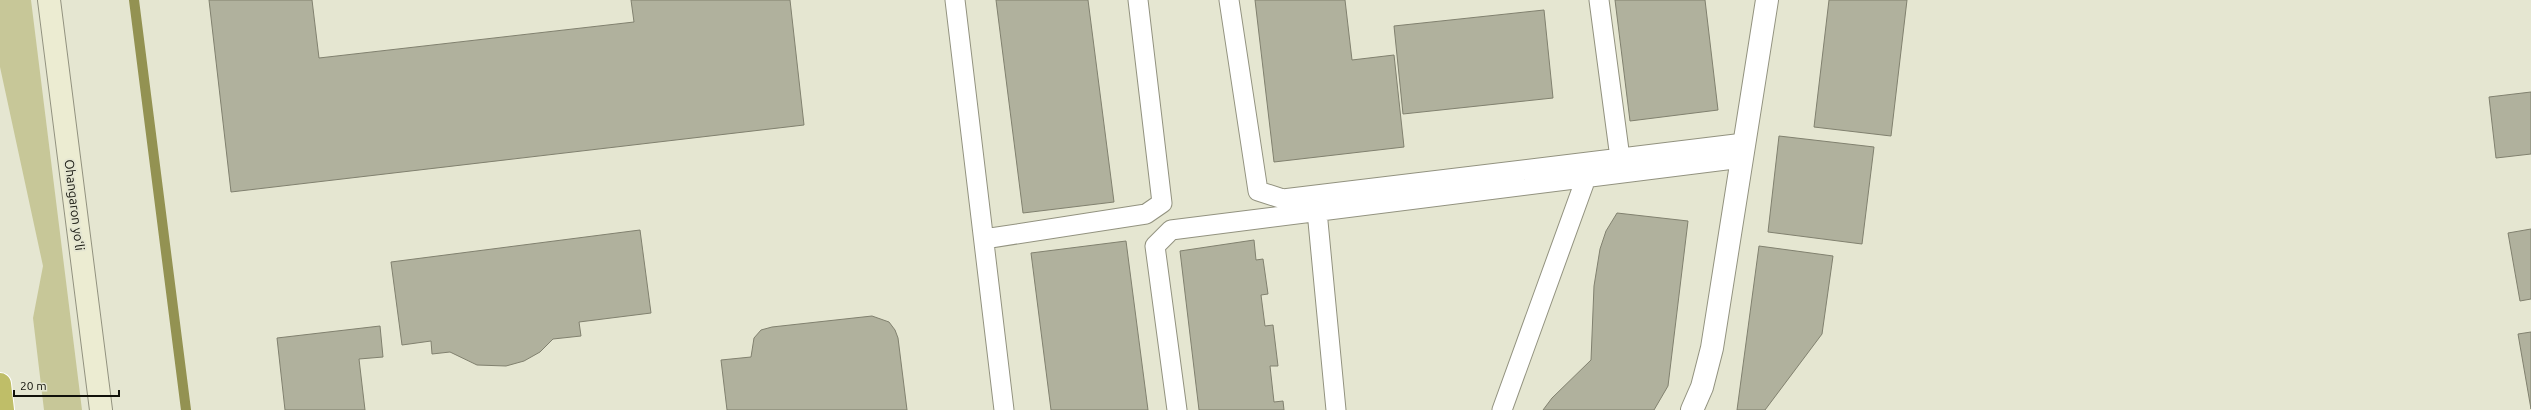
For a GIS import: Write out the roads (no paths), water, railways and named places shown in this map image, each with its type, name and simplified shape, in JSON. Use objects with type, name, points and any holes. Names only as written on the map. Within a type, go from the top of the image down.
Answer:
[{"type":"highway","points":[[0,384],[3,410]]},
{"type":"main road","name":"Ohangaron yoʻli","points":[[49,0],[102,410]]},
{"type":"street","points":[[1692,410],[1702,387],[1712,348],[1767,0]]},
{"type":"lane","points":[[955,0],[1004,410]]},
{"type":"lane","points":[[984,239],[1146,214],[1162,203],[1138,0]]},
{"type":"lane","points":[[1230,0],[1258,190],[1283,199],[1620,158],[1743,151]]},
{"type":"lane","points":[[1599,0],[1620,158]]},
{"type":"lane","points":[[1177,410],[1155,246],[1171,230],[1586,178],[1743,151]]},
{"type":"lane","points":[[1502,410],[1586,178]]},
{"type":"lane","points":[[1317,212],[1336,410]]},
{"type":"waterway","points":[[134,0],[186,410]]}]
